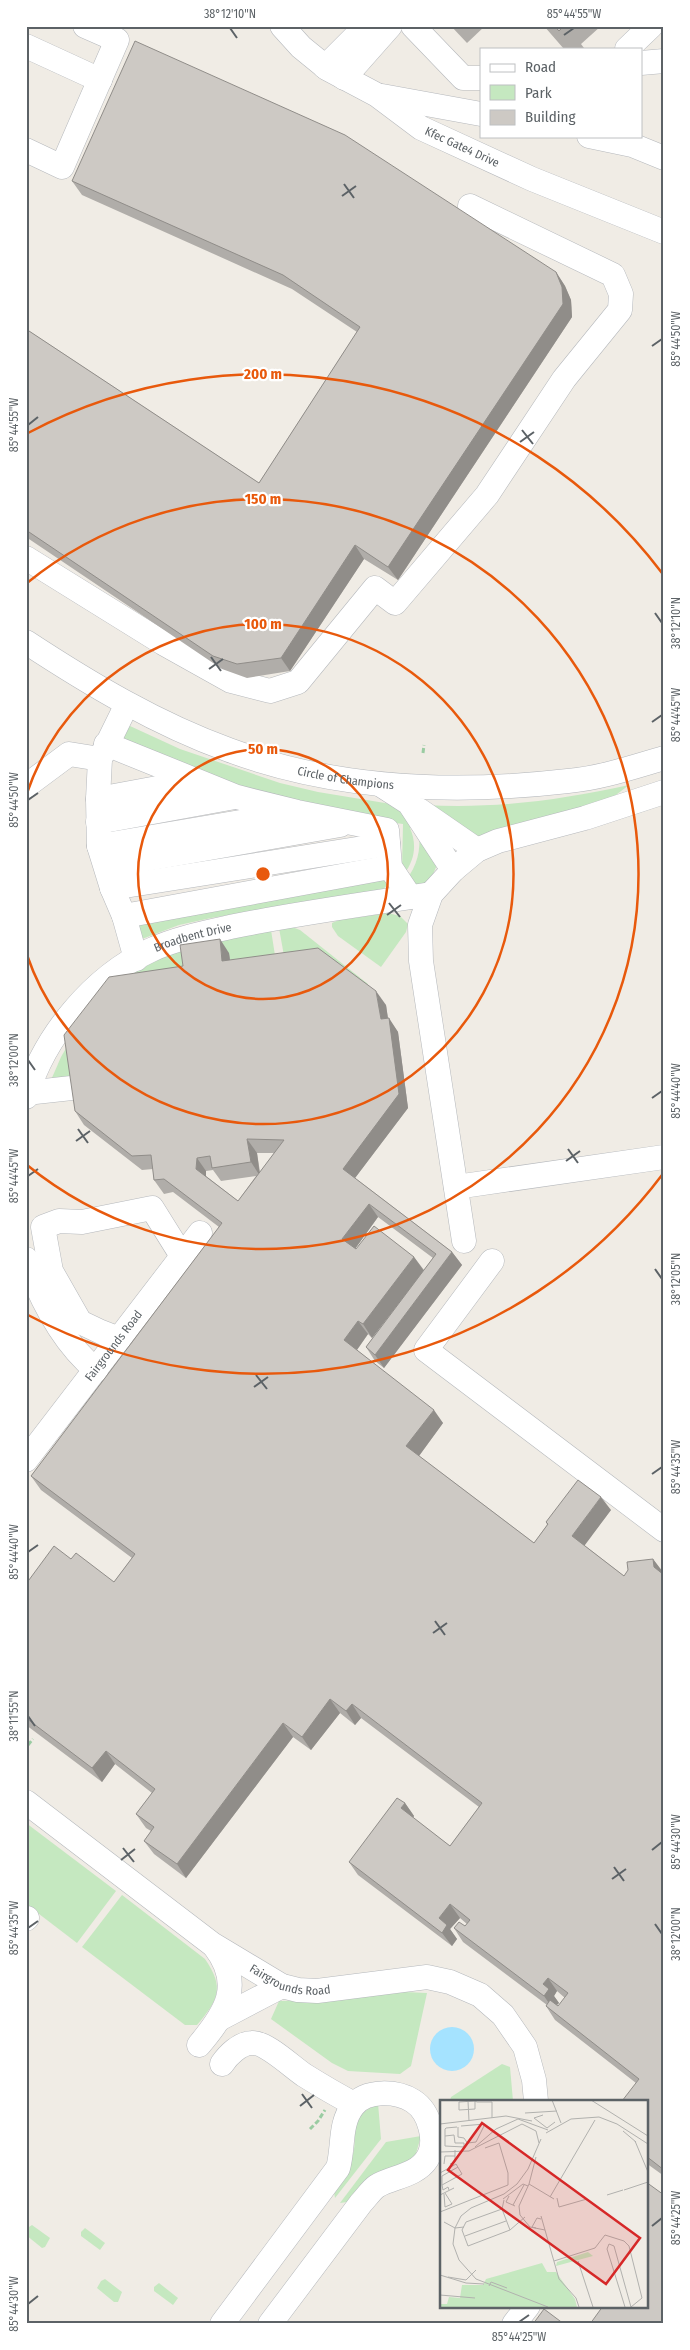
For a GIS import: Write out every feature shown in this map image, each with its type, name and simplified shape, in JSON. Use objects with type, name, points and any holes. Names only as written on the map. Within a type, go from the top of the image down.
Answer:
[{"type":"street","points":[[26,150],[62,167],[116,40],[85,26]]},
{"type":"street","name":"Kfec Gate4 Drive","points":[[282,26],[300,48],[335,73],[377,95],[421,128],[532,179],[664,232]]},
{"type":"street","points":[[335,73],[366,26]]},
{"type":"street","points":[[335,73],[390,26]]},
{"type":"street","points":[[413,26],[463,78],[480,78]]},
{"type":"street","points":[[629,48],[651,26]]},
{"type":"street","points":[[26,46],[100,80]]},
{"type":"street","points":[[642,63],[664,61]]},
{"type":"street","points":[[377,95],[480,114]]},
{"type":"street","points":[[599,138],[632,145],[664,158]]},
{"type":"street","points":[[26,558],[163,644],[231,681],[270,691],[298,682],[375,588],[395,603],[487,495],[564,379],[620,310],[621,294],[613,275],[470,206]]},
{"type":"street","name":"Circle of Champions","points":[[26,642],[127,704],[166,724],[230,751],[308,772],[380,784],[477,788],[569,781],[621,770],[664,758]]},
{"type":"street","points":[[127,704],[103,751],[98,811],[106,867],[124,916],[136,959]]},
{"type":"street","points":[[26,786],[69,754],[103,751],[237,797],[297,812],[387,830],[389,856],[420,896],[421,961],[464,1241]]},
{"type":"street","points":[[622,806],[664,768]]},
{"type":"street","points":[[98,811],[195,781]]},
{"type":"street","points":[[380,784],[477,850]]},
{"type":"street","points":[[420,896],[477,850],[498,841],[622,806],[664,792]]},
{"type":"street","points":[[98,811],[237,797]]},
{"type":"street","points":[[409,803],[453,870]]},
{"type":"street","points":[[106,867],[297,812]]},
{"type":"street","points":[[106,867],[354,822]]},
{"type":"street","points":[[106,867],[389,856]]},
{"type":"street","points":[[124,916],[389,856]]},
{"type":"street","name":"Broadbent Drive","points":[[27,1095],[42,1058],[63,1023],[96,989],[120,968],[152,950],[199,934],[273,918],[420,896]]},
{"type":"street","points":[[27,1095],[90,1086]]},
{"type":"street","points":[[456,1187],[664,1156]]},
{"type":"street","points":[[120,1339],[80,1322],[51,1271],[43,1227],[59,1222],[82,1222],[152,1208],[182,1256]]},
{"type":"street","name":"Fairgrounds Road","points":[[26,1460],[200,1233]]},
{"type":"street","points":[[26,1259],[32,1291],[80,1356],[96,1370]]},
{"type":"street","points":[[492,1261],[426,1350],[664,1530]]},
{"type":"street","name":"Fairgrounds Road","points":[[26,1802],[212,1944],[282,1986],[298,1990],[317,1991],[427,1977],[470,1989],[503,2015],[525,2047],[534,2080],[536,2100]]},
{"type":"street","points":[[199,2045],[221,2018],[229,1998],[230,1974],[224,1958],[212,1944]]},
{"type":"street","points":[[221,2018],[282,1986]]},
{"type":"street","points":[[222,2064],[228,2054],[243,2046],[252,2042],[261,2044],[303,2074],[354,2104]]},
{"type":"street","points":[[222,2324],[338,2168],[342,2153],[343,2126],[354,2104],[369,2095],[392,2094],[414,2101],[424,2112],[430,2125],[434,2166],[377,2186],[361,2203],[270,2324]]},
{"type":"street","points":[[514,2324],[526,2308]]},
{"type":"path","points":[[423,753],[424,745]]},
{"type":"path","points":[[28,1746],[33,1739]]},
{"type":"path","points":[[310,2129],[318,2122],[329,2103]]},
{"type":"green space","points":[[130,726],[180,749],[280,783],[318,792],[391,804],[413,822],[410,828],[414,840],[414,852],[408,869],[404,874],[402,868],[403,824],[359,818],[312,808],[169,764],[120,736]]},
{"type":"green space","points":[[629,785],[608,801],[480,837],[473,837],[425,805],[476,806],[527,802]]},
{"type":"green space","points":[[419,833],[437,865],[430,881],[419,888],[406,880],[417,858]]},
{"type":"green space","points":[[388,876],[389,884],[383,889],[211,918],[179,925],[142,939],[137,921]]},
{"type":"green space","points":[[388,913],[400,916],[408,924],[406,932],[381,967],[338,936],[332,927],[332,923],[339,920]]},
{"type":"green space","points":[[292,927],[300,930],[368,984],[364,989],[286,967],[279,928]]},
{"type":"green space","points":[[271,930],[277,968],[101,995],[147,963],[176,951]]},
{"type":"green space","points":[[69,1043],[78,1083],[48,1087],[61,1057]]},
{"type":"green space","points":[[26,1823],[116,1891],[77,1943],[26,1904]]},
{"type":"green space","points":[[122,1895],[205,1959],[211,1969],[217,1986],[216,1994],[210,2008],[197,2025],[185,2025],[82,1947]]},
{"type":"green space","points":[[405,1992],[427,1993],[411,2066],[400,2074],[348,2071],[332,2063],[271,2019],[279,2001],[327,2000]]},
{"type":"green space","points":[[502,2064],[510,2067],[513,2100],[450,2100],[451,2097]]},
{"type":"green space","points":[[378,2103],[381,2139],[335,2198],[334,2192],[354,2152],[357,2122],[367,2109]]},
{"type":"green space","points":[[421,2136],[415,2157],[347,2202],[340,2203],[386,2142]]},
{"type":"green space","points":[[32,2225],[50,2238],[45,2247],[42,2248],[26,2235],[26,2229]]},
{"type":"green space","points":[[85,2228],[105,2243],[100,2250],[81,2236],[81,2232]]},
{"type":"green space","points":[[105,2279],[122,2292],[118,2302],[114,2302],[97,2288],[101,2281]]},
{"type":"green space","points":[[159,2283],[178,2298],[173,2305],[154,2291],[154,2287]]},
{"type":"water","points":[[448,2027],[456,2027],[468,2033],[474,2049],[468,2065],[456,2071],[448,2071],[436,2065],[430,2053],[430,2045],[436,2033]]},
{"type":"building","points":[[554,26],[564,26],[559,31]]},
{"type":"building","points":[[135,41],[345,135],[556,272],[562,287],[563,304],[388,567],[355,545],[281,658],[237,664],[213,656],[26,530],[26,329],[259,483],[360,327],[283,275],[72,181]]},
{"type":"building","points":[[220,939],[222,961],[318,948],[376,991],[381,1019],[389,1018],[399,1094],[343,1169],[452,1252],[375,1355],[366,1347],[436,1254],[369,1204],[342,1239],[356,1249],[374,1226],[414,1257],[363,1324],[358,1321],[344,1340],[434,1410],[406,1446],[534,1543],[548,1524],[546,1522],[578,1480],[601,1497],[572,1536],[624,1576],[628,1570],[627,1562],[653,1559],[654,1567],[664,1575],[664,2170],[648,2158],[648,2100],[623,2100],[639,2079],[546,2006],[550,2000],[558,2006],[568,1993],[548,1978],[543,1984],[549,1989],[544,1996],[454,1928],[459,1922],[465,1926],[470,1920],[450,1904],[439,1918],[447,1925],[442,1933],[349,1862],[397,1798],[405,1803],[401,1808],[450,1846],[482,1803],[352,1704],[346,1711],[330,1699],[302,1737],[283,1723],[177,1864],[144,1841],[154,1827],[136,1814],[155,1789],[106,1751],[92,1768],[26,1718],[26,1584],[54,1546],[71,1559],[76,1553],[114,1582],[135,1554],[31,1476],[222,1223],[164,1179],[154,1180],[151,1155],[132,1156],[75,1111],[64,1035],[109,977],[183,966],[180,945]],"holes":[[[247,1139],[284,1140],[238,1201],[196,1169],[197,1158],[210,1156],[212,1168],[251,1162]]]},
{"type":"building","points":[[648,2183],[664,2195],[664,2324],[590,2324],[602,2308],[648,2308]]},
{"type":"building","points":[[544,2309],[564,2324],[533,2324]]}]
